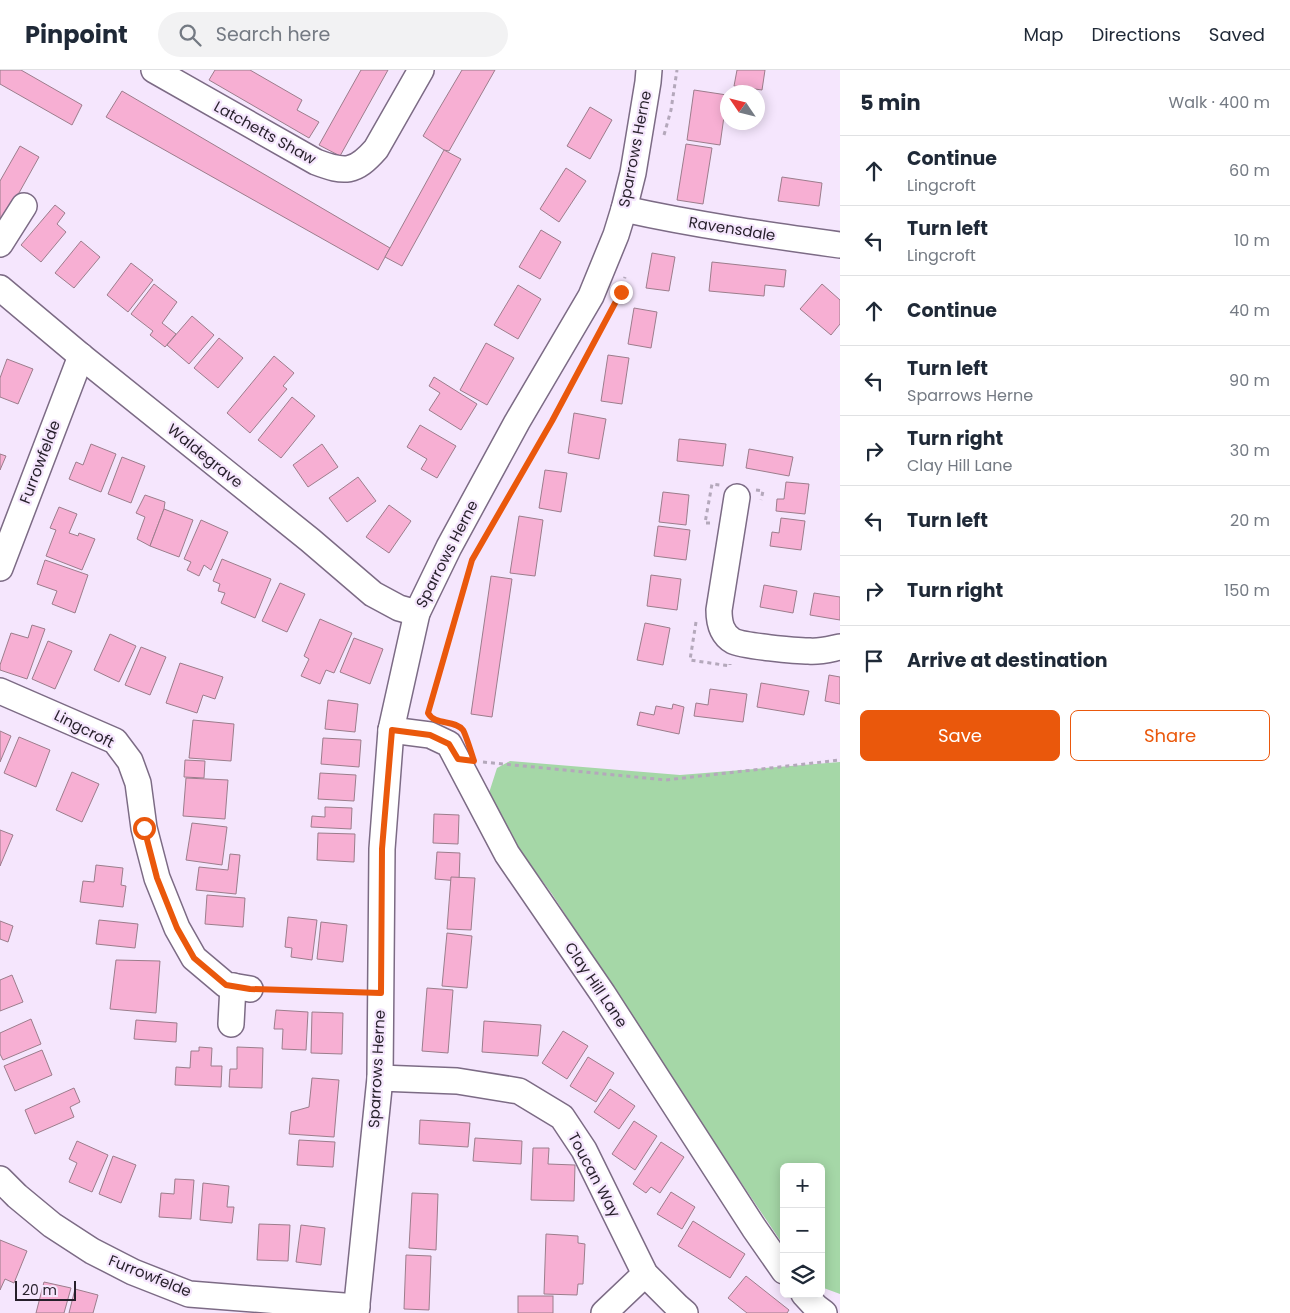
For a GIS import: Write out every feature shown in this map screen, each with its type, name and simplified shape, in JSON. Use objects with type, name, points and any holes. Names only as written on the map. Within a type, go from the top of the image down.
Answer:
[{"type":"street","name":"Latchetts Shaw","points":[[154,70],[316,162],[343,170],[358,167],[376,149],[421,70]]},
{"type":"street","name":"Sparrows Herne","points":[[356,1310],[380,1078],[382,849],[392,730],[417,613],[449,547],[591,296],[616,235],[624,209],[633,173],[649,70]]},
{"type":"street","points":[[0,244],[24,206]]},
{"type":"street","name":"Ravensdale","points":[[624,209],[712,226],[840,245]]},
{"type":"street","name":"Waldegrave","points":[[0,288],[81,356],[310,540],[373,594],[399,608],[417,613]]},
{"type":"street","name":"Furrowfelde","points":[[0,568],[81,356]]},
{"type":"street","points":[[737,498],[719,610],[720,624],[725,634],[733,641],[772,648],[809,652],[840,647]]},
{"type":"street","name":"Lingcroft","points":[[0,691],[115,741],[130,761],[138,783],[144,828],[157,878],[177,928],[194,958],[226,985],[242,988]]},
{"type":"street","name":"Clay Hill Lane","points":[[392,730],[430,735],[449,744],[507,854],[603,994],[780,1265]]},
{"type":"street","points":[[231,1024],[242,988]]},
{"type":"street","name":"Toucan Way","points":[[380,1078],[456,1081],[519,1091],[562,1117],[584,1150],[645,1274],[685,1313]]},
{"type":"street","name":"Furrowfelde","points":[[0,1179],[52,1225],[92,1251],[133,1272],[189,1294],[356,1310]]},
{"type":"street","points":[[604,1313],[645,1274]]},
{"type":"street","points":[[808,1298],[824,1313]]},
{"type":"path","points":[[663,139],[671,110],[677,70]]},
{"type":"path","points":[[430,717],[428,713],[472,560],[604,326],[621,292],[625,275]]},
{"type":"path","points":[[458,759],[666,780],[840,760]]},
{"type":"path","points":[[242,988],[381,993]]},
{"type":"green space","points":[[510,761],[680,775],[840,762],[840,1294],[825,1288],[825,1163],[780,1163],[780,1240],[684,1098],[552,894],[518,848],[488,796],[497,768]]},
{"type":"building","points":[[0,70],[21,70],[82,105],[72,125],[0,84]]},
{"type":"building","points":[[215,70],[250,70],[302,100],[297,110],[319,122],[309,138],[209,80]]},
{"type":"building","points":[[361,70],[388,70],[340,156],[319,145]]},
{"type":"building","points":[[462,70],[495,70],[449,151],[444,150],[423,136]]},
{"type":"building","points":[[737,70],[765,70],[763,85],[734,85]]},
{"type":"building","points":[[694,90],[720,94],[720,130],[722,130],[720,145],[687,140]]},
{"type":"building","points":[[122,91],[390,248],[378,270],[106,117]]},
{"type":"building","points":[[590,107],[612,120],[590,159],[567,146]]},
{"type":"building","points":[[686,144],[712,148],[703,204],[677,200]]},
{"type":"building","points":[[20,146],[39,157],[0,227],[0,181]]},
{"type":"building","points":[[444,150],[461,159],[402,266],[385,257]]},
{"type":"building","points":[[566,168],[586,181],[559,222],[540,209]]},
{"type":"building","points":[[782,177],[822,183],[819,206],[778,201]]},
{"type":"building","points":[[55,205],[65,213],[57,224],[66,232],[41,262],[21,245]]},
{"type":"building","points":[[541,230],[561,242],[540,279],[519,267]]},
{"type":"building","points":[[81,241],[100,257],[74,288],[55,273]]},
{"type":"building","points":[[652,253],[675,257],[669,291],[646,288]]},
{"type":"building","points":[[712,262],[786,270],[784,287],[765,285],[764,296],[709,291]]},
{"type":"building","points":[[131,263],[153,280],[128,312],[107,295]]},
{"type":"building","points":[[154,284],[177,302],[162,323],[176,334],[165,347],[150,335],[153,331],[131,314]]},
{"type":"building","points":[[822,284],[840,300],[840,324],[831,335],[800,309]]},
{"type":"building","points":[[518,285],[541,299],[518,339],[494,325]]},
{"type":"building","points":[[634,308],[657,312],[651,348],[628,344]]},
{"type":"building","points":[[192,316],[214,335],[189,364],[167,345]]},
{"type":"building","points":[[219,338],[243,358],[218,388],[194,368]]},
{"type":"building","points":[[486,343],[514,358],[487,405],[460,390]]},
{"type":"building","points":[[608,355],[629,358],[622,404],[601,401]]},
{"type":"building","points":[[274,356],[294,373],[283,386],[287,389],[250,433],[227,413]]},
{"type":"building","points":[[7,359],[33,369],[18,404],[0,397],[0,378]]},
{"type":"building","points":[[434,377],[477,404],[461,430],[429,410],[440,393],[429,386]]},
{"type":"building","points":[[292,397],[315,416],[281,458],[258,440]]},
{"type":"building","points":[[574,413],[606,419],[599,459],[568,453]]},
{"type":"building","points":[[420,425],[456,446],[437,478],[421,469],[427,459],[407,447]]},
{"type":"building","points":[[679,439],[726,444],[723,466],[677,461]]},
{"type":"building","points":[[91,444],[116,454],[101,492],[69,479],[76,462],[83,465]]},
{"type":"building","points":[[322,444],[338,467],[308,487],[293,465]]},
{"type":"building","points":[[749,449],[793,457],[789,476],[746,468]]},
{"type":"building","points":[[0,454],[6,456],[0,470]]},
{"type":"building","points":[[122,457],[145,466],[131,503],[108,494]]},
{"type":"building","points":[[545,470],[567,473],[561,512],[539,508]]},
{"type":"building","points":[[358,477],[376,501],[347,522],[329,498]]},
{"type":"building","points":[[786,482],[809,484],[805,514],[776,511],[777,499],[784,499]]},
{"type":"building","points":[[663,492],[689,495],[686,525],[659,522]]},
{"type":"building","points":[[145,495],[165,502],[150,546],[137,539],[145,517],[136,513]]},
{"type":"building","points":[[389,505],[411,521],[389,553],[366,537]]},
{"type":"building","points":[[59,507],[77,514],[69,533],[78,536],[79,533],[95,539],[82,570],[46,556],[56,530],[50,528]]},
{"type":"building","points":[[164,509],[193,520],[179,557],[150,546]]},
{"type":"building","points":[[519,516],[543,520],[535,576],[510,573]]},
{"type":"building","points":[[781,518],[805,521],[801,550],[770,546],[772,532],[779,533]]},
{"type":"building","points":[[201,520],[228,532],[211,570],[204,565],[199,576],[187,570],[191,562],[184,559]]},
{"type":"building","points":[[658,526],[690,530],[686,560],[654,556]]},
{"type":"building","points":[[222,559],[271,579],[255,618],[221,603],[225,593],[218,591],[220,584],[213,581]]},
{"type":"building","points":[[45,560],[88,575],[75,613],[52,604],[57,591],[37,584]]},
{"type":"building","points":[[651,575],[681,579],[677,610],[647,606]]},
{"type":"building","points":[[491,576],[512,579],[492,717],[471,714]]},
{"type":"building","points":[[280,583],[305,594],[287,632],[262,621]]},
{"type":"building","points":[[764,585],[797,591],[793,613],[760,607]]},
{"type":"building","points":[[814,593],[840,597],[840,620],[810,615]]},
{"type":"building","points":[[320,619],[352,633],[334,673],[326,670],[320,684],[301,676],[309,659],[304,656]]},
{"type":"building","points":[[645,623],[670,628],[663,665],[637,660]]},
{"type":"building","points":[[32,625],[45,629],[27,679],[0,670],[11,633],[28,638]]},
{"type":"building","points":[[110,634],[136,646],[119,682],[94,670]]},
{"type":"building","points":[[354,638],[383,649],[370,684],[340,672]]},
{"type":"building","points":[[48,641],[72,651],[55,689],[32,679]]},
{"type":"building","points":[[141,647],[166,657],[150,695],[125,685]]},
{"type":"building","points":[[180,663],[223,677],[215,699],[203,695],[197,713],[166,703]]},
{"type":"building","points":[[829,675],[840,677],[840,704],[825,701]]},
{"type":"building","points":[[761,683],[809,691],[804,715],[757,707]]},
{"type":"building","points":[[710,689],[747,694],[743,722],[694,716],[696,703],[708,705]]},
{"type":"building","points":[[328,700],[358,704],[355,732],[325,729]]},
{"type":"building","points":[[673,704],[684,707],[679,734],[637,725],[640,712],[654,715],[656,706],[672,709]]},
{"type":"building","points":[[193,720],[234,724],[231,761],[189,758]]},
{"type":"building","points":[[0,731],[11,736],[0,762]]},
{"type":"building","points":[[19,737],[50,750],[36,787],[4,773]]},
{"type":"building","points":[[323,738],[361,740],[359,767],[321,764]]},
{"type":"building","points":[[185,760],[205,761],[204,778],[184,777]]},
{"type":"building","points":[[72,772],[99,784],[82,822],[56,810]]},
{"type":"building","points":[[320,773],[356,775],[354,801],[318,799]]},
{"type":"building","points":[[186,778],[228,780],[225,819],[183,816]]},
{"type":"building","points":[[325,807],[352,808],[351,829],[311,827],[312,816],[325,817]]},
{"type":"building","points":[[434,814],[459,815],[458,844],[433,843]]},
{"type":"building","points":[[192,823],[227,827],[222,865],[186,860]]},
{"type":"building","points":[[0,830],[13,835],[0,866]]},
{"type":"building","points":[[318,833],[355,834],[354,862],[317,860]]},
{"type":"building","points":[[437,852],[460,853],[459,881],[435,879]]},
{"type":"building","points":[[230,854],[240,855],[236,894],[196,890],[199,867],[228,870]]},
{"type":"building","points":[[96,865],[123,868],[121,885],[126,886],[123,907],[80,902],[83,881],[94,882]]},
{"type":"building","points":[[451,877],[475,878],[471,930],[447,929]]},
{"type":"building","points":[[207,895],[245,898],[243,927],[205,924]]},
{"type":"building","points":[[288,917],[317,920],[312,960],[291,957],[292,948],[285,947]]},
{"type":"building","points":[[99,920],[138,924],[135,948],[96,944]]},
{"type":"building","points":[[0,921],[13,926],[8,942],[0,939]]},
{"type":"building","points":[[321,922],[347,925],[343,962],[317,959]]},
{"type":"building","points":[[447,933],[472,936],[467,988],[442,986]]},
{"type":"building","points":[[116,960],[160,961],[156,1013],[110,1009]]},
{"type":"building","points":[[12,975],[23,1002],[0,1011],[0,980]]},
{"type":"building","points":[[427,988],[453,990],[448,1053],[422,1051]]},
{"type":"building","points":[[276,1010],[308,1012],[306,1050],[282,1049],[283,1029],[274,1029]]},
{"type":"building","points":[[312,1012],[343,1013],[342,1054],[311,1053]]},
{"type":"building","points":[[31,1019],[41,1044],[3,1060],[0,1054],[0,1033]]},
{"type":"building","points":[[136,1020],[177,1023],[176,1042],[134,1039]]},
{"type":"building","points":[[484,1021],[541,1025],[538,1056],[482,1052]]},
{"type":"building","points":[[563,1031],[588,1046],[567,1079],[542,1063]]},
{"type":"building","points":[[199,1047],[212,1048],[211,1066],[222,1066],[221,1087],[175,1085],[176,1067],[190,1068],[191,1051],[199,1051]]},
{"type":"building","points":[[237,1047],[263,1048],[262,1088],[229,1087],[230,1069],[237,1069]]},
{"type":"building","points":[[42,1050],[52,1075],[15,1091],[4,1066]]},
{"type":"building","points":[[588,1057],[614,1073],[596,1102],[570,1086]]},
{"type":"building","points":[[312,1078],[339,1080],[334,1137],[289,1134],[291,1112],[309,1107]]},
{"type":"building","points":[[74,1088],[80,1102],[70,1107],[74,1117],[35,1134],[25,1110]]},
{"type":"building","points":[[610,1089],[635,1106],[619,1129],[594,1112]]},
{"type":"building","points":[[420,1120],[470,1123],[468,1147],[419,1144]]},
{"type":"building","points":[[634,1121],[657,1136],[635,1170],[612,1154]]},
{"type":"building","points":[[475,1138],[522,1141],[521,1164],[473,1161]]},
{"type":"building","points":[[299,1140],[335,1142],[333,1167],[297,1165]]},
{"type":"building","points":[[77,1141],[108,1155],[92,1192],[69,1182],[77,1163],[69,1159]]},
{"type":"building","points":[[661,1142],[684,1157],[660,1193],[651,1187],[646,1193],[633,1184]]},
{"type":"building","points":[[533,1148],[549,1148],[548,1164],[575,1165],[574,1201],[531,1200]]},
{"type":"building","points":[[113,1156],[136,1165],[121,1203],[99,1194]]},
{"type":"building","points":[[175,1179],[194,1180],[191,1219],[159,1217],[161,1193],[174,1194]]},
{"type":"building","points":[[203,1183],[229,1186],[227,1207],[234,1207],[232,1223],[200,1220]]},
{"type":"building","points":[[671,1192],[695,1207],[682,1229],[657,1214]]},
{"type":"building","points":[[412,1193],[438,1194],[436,1250],[409,1248]]},
{"type":"building","points":[[693,1221],[745,1254],[730,1278],[678,1246]]},
{"type":"building","points":[[259,1224],[290,1225],[288,1261],[257,1260]]},
{"type":"building","points":[[301,1225],[325,1228],[321,1265],[296,1262]]},
{"type":"building","points":[[546,1234],[578,1236],[578,1243],[585,1244],[583,1284],[578,1284],[577,1295],[544,1294]]},
{"type":"building","points":[[0,1240],[27,1251],[14,1283],[5,1279],[0,1290]]},
{"type":"building","points":[[406,1255],[431,1256],[429,1310],[404,1309]]},
{"type":"building","points":[[746,1276],[789,1310],[787,1313],[747,1313],[728,1298]]},
{"type":"building","points":[[44,1282],[71,1288],[64,1313],[36,1313]]},
{"type":"building","points":[[75,1289],[98,1295],[93,1313],[69,1313]]},
{"type":"building","points":[[518,1296],[553,1296],[553,1313],[518,1313]]},
{"type":"route","points":[[144,828],[157,878],[177,928],[194,958],[226,985],[250,989],[381,993],[382,849],[392,730],[430,735],[449,744],[458,759],[474,761],[463,730],[458,726],[434,720],[428,713],[472,560],[552,421],[621,292]]}]
